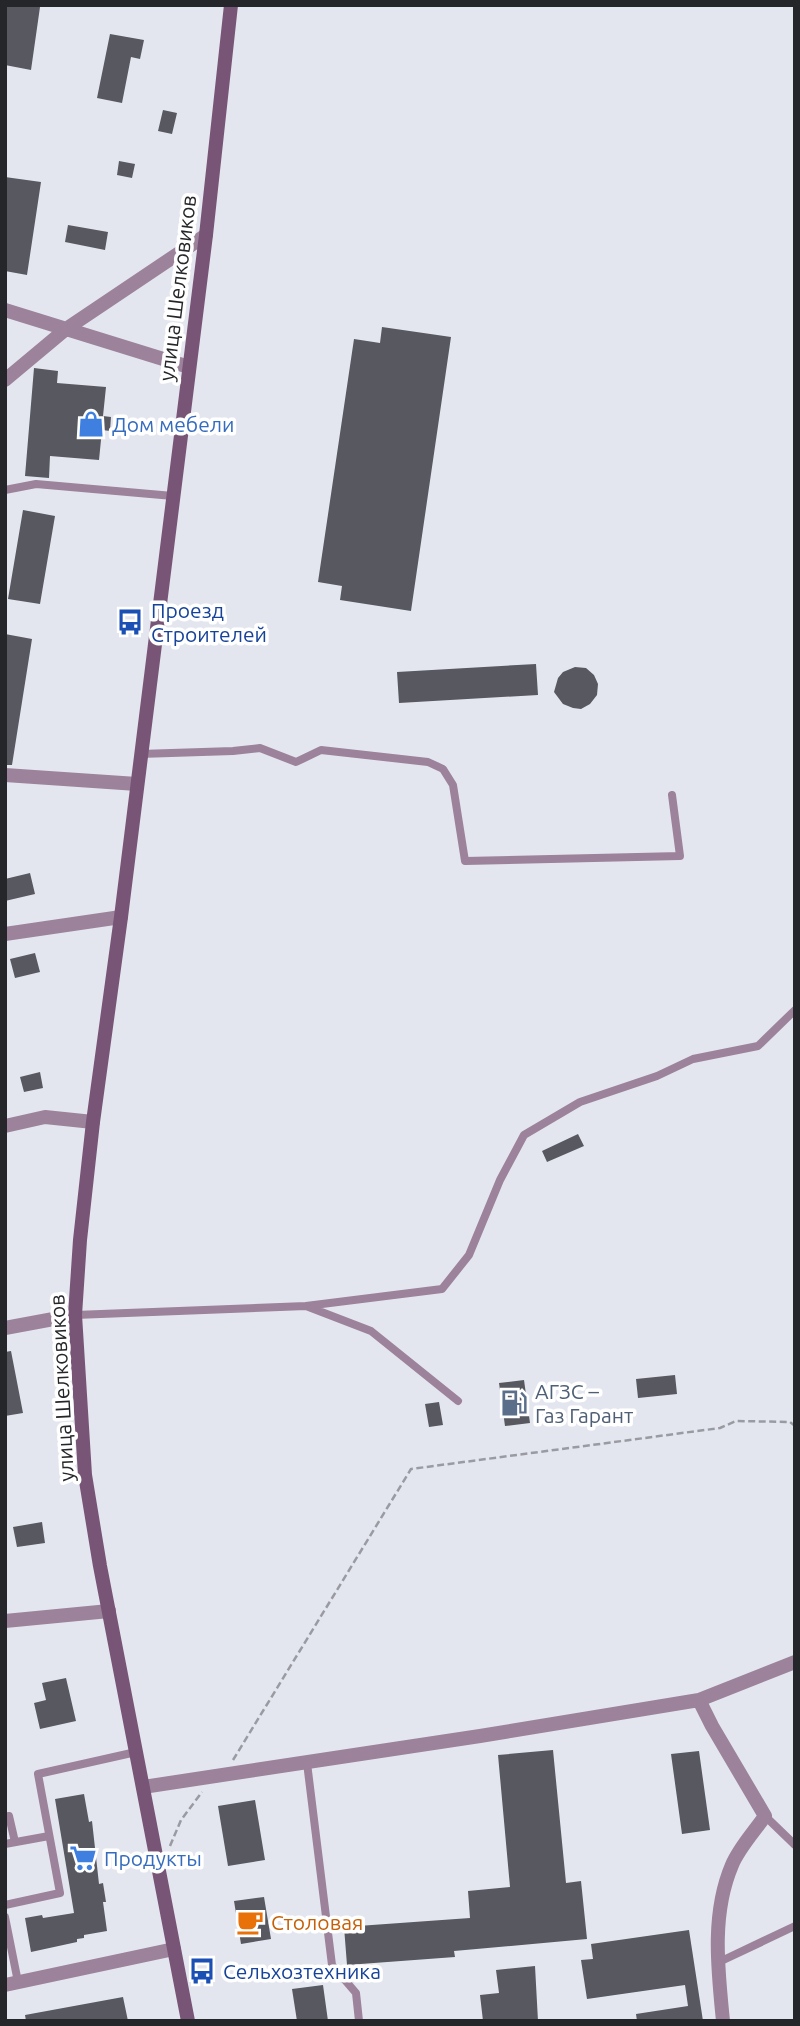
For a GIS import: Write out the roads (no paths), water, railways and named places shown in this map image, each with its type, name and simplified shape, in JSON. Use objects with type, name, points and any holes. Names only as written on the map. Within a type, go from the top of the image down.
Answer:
[{"type":"street","name":"улица Шелковиков","points":[[188,2021],[85,1475],[75,1315],[93,1122],[206,235],[231,5]]},
{"type":"street","points":[[5,380],[66,328],[206,235]]},
{"type":"street","points":[[5,310],[189,367]]},
{"type":"street","points":[[6,774],[137,784]]},
{"type":"street","points":[[5,934],[121,916]]},
{"type":"street","points":[[5,1126],[45,1117],[93,1122]]},
{"type":"street","points":[[5,1328],[75,1315]]},
{"type":"street","points":[[5,1621],[109,1611]]},
{"type":"street","points":[[143,1787],[699,1700],[795,1662]]},
{"type":"street","points":[[699,1700],[765,1816],[732,1864],[721,1903],[717,1963],[723,2021]]},
{"type":"street","points":[[12,1984],[174,1949]]},
{"type":"lane","points":[[5,490],[36,484],[173,496]]},
{"type":"lane","points":[[140,754],[260,748],[296,762],[321,750],[428,762],[443,769],[453,785],[465,861],[680,856],[672,795]]},
{"type":"lane","points":[[75,1315],[306,1306],[442,1289],[469,1255],[500,1180],[524,1135],[580,1102],[657,1076],[693,1059],[758,1046],[795,1010]]},
{"type":"lane","points":[[306,1306],[371,1331],[457,1401]]},
{"type":"lane","points":[[5,1905],[60,1892],[38,1774],[136,1752]]},
{"type":"lane","points":[[307,1763],[332,1965],[356,1993],[359,2021]]},
{"type":"lane","points":[[5,1817],[9,1816],[10,1843],[50,1836]]},
{"type":"lane","points":[[765,1816],[795,1845]]},
{"type":"lane","points":[[5,1917],[12,1984]]},
{"type":"lane","points":[[717,1963],[795,1926]]},
{"type":"place","name":"Дом мебели","points":[[91,424]]},
{"type":"place","name":"Проезд Строителей","points":[[130,622]]},
{"type":"place","name":"АГЗС – Газ Гарант","points":[[514,1403]]},
{"type":"place","name":"Продукты","points":[[83,1858]]},
{"type":"place","name":"Столовая","points":[[250,1922]]},
{"type":"place","name":"Сельхозтехника","points":[[202,1971]]}]
